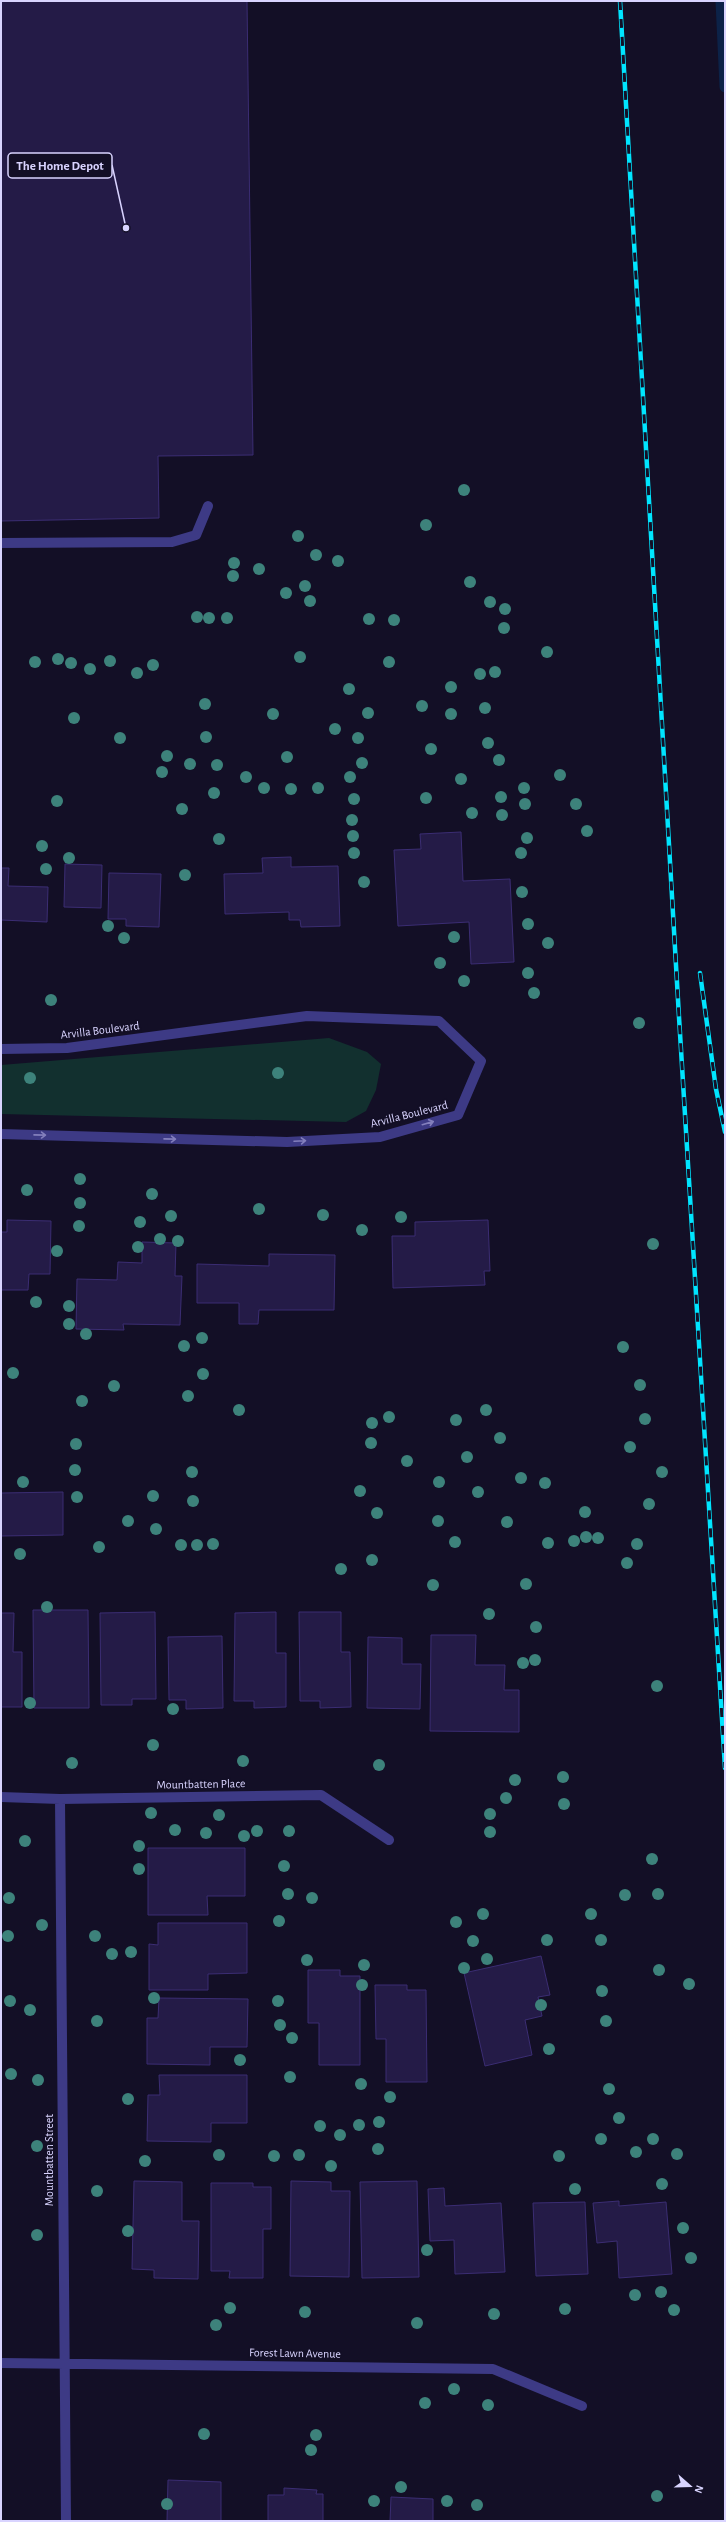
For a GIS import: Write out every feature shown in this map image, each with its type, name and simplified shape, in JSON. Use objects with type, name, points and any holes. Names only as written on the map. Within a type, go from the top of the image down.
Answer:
[{"type":"street","points":[[1,543],[172,542],[196,535],[208,506]]},
{"type":"street","name":"Arvilla Boulevard","points":[[1,1049],[67,1048],[307,1016],[439,1021],[481,1061],[458,1115],[380,1136],[287,1142],[1,1134]]},
{"type":"street","name":"Mountbatten Place","points":[[1,1797],[60,1799],[321,1795],[389,1840]]},
{"type":"street","name":"Mountbatten Street","points":[[60,1799],[66,2521]]},
{"type":"street","name":"Forest Lawn Avenue","points":[[1,2363],[493,2369],[582,2406]]},
{"type":"green space","points":[[329,1038],[367,1052],[381,1064],[376,1090],[366,1111],[346,1122],[1,1114],[1,1065]]},
{"type":"building","points":[[1,1],[247,1],[253,455],[158,456],[159,518],[1,521]]},
{"type":"building","points":[[461,832],[463,881],[510,879],[514,962],[471,964],[469,922],[398,926],[394,850],[421,849],[420,834]]},
{"type":"building","points":[[291,857],[291,867],[338,866],[340,926],[301,927],[300,920],[289,920],[289,912],[225,914],[224,874],[263,873],[262,858]]},
{"type":"building","points":[[65,864],[102,865],[101,908],[64,907]]},
{"type":"building","points":[[1,868],[9,868],[8,886],[48,887],[47,922],[1,920]]},
{"type":"building","points":[[109,873],[161,874],[159,927],[126,926],[126,919],[108,919]]},
{"type":"building","points":[[7,1220],[51,1221],[50,1274],[29,1274],[28,1290],[1,1290],[1,1232],[7,1232]]},
{"type":"building","points":[[488,1220],[490,1271],[484,1271],[485,1285],[393,1288],[392,1236],[415,1236],[415,1222]]},
{"type":"building","points":[[142,1242],[176,1243],[175,1276],[182,1276],[180,1325],[123,1324],[124,1330],[76,1329],[77,1279],[117,1280],[118,1262],[142,1263]]},
{"type":"building","points":[[269,1254],[335,1255],[334,1310],[259,1310],[258,1324],[239,1324],[239,1303],[197,1303],[197,1264],[269,1266]]},
{"type":"building","points":[[63,1492],[63,1535],[1,1536],[1,1493]]},
{"type":"building","points":[[33,1610],[88,1610],[89,1708],[34,1708]]},
{"type":"building","points":[[155,1612],[156,1699],[132,1699],[132,1705],[101,1705],[100,1613]]},
{"type":"building","points":[[276,1612],[276,1653],[286,1653],[286,1707],[254,1708],[254,1701],[234,1701],[235,1613]]},
{"type":"building","points":[[299,1612],[341,1612],[341,1652],[350,1652],[351,1707],[320,1708],[320,1701],[300,1701]]},
{"type":"building","points":[[1,1613],[14,1613],[13,1652],[22,1652],[22,1707],[1,1707]]},
{"type":"building","points":[[431,1635],[476,1635],[475,1665],[505,1665],[504,1690],[519,1690],[519,1732],[430,1731]]},
{"type":"building","points":[[222,1636],[223,1708],[186,1709],[186,1700],[169,1700],[168,1637]]},
{"type":"building","points":[[368,1637],[402,1638],[402,1664],[421,1664],[420,1709],[367,1708]]},
{"type":"building","points":[[148,1848],[245,1848],[245,1896],[207,1896],[208,1915],[148,1915]]},
{"type":"building","points":[[158,1923],[247,1923],[247,1973],[208,1974],[208,1990],[149,1990],[149,1944],[158,1945]]},
{"type":"building","points":[[541,1956],[550,1995],[538,1997],[542,2016],[525,2020],[532,2055],[485,2066],[464,1973]]},
{"type":"building","points":[[308,1970],[340,1970],[340,1976],[360,1976],[360,2065],[319,2065],[319,2023],[308,2023]]},
{"type":"building","points":[[375,1985],[407,1985],[407,1990],[426,1990],[427,2082],[386,2082],[386,2039],[376,2039]]},
{"type":"building","points":[[159,1998],[248,1999],[247,2047],[210,2047],[210,2065],[147,2064],[147,2018],[158,2018]]},
{"type":"building","points":[[159,2075],[247,2075],[247,2123],[211,2123],[211,2142],[147,2141],[148,2095],[160,2095]]},
{"type":"building","points":[[134,2181],[182,2182],[182,2221],[199,2221],[198,2279],[154,2278],[154,2270],[132,2269]]},
{"type":"building","points":[[291,2181],[331,2182],[331,2191],[350,2191],[349,2277],[290,2276]]},
{"type":"building","points":[[417,2181],[419,2277],[362,2278],[360,2182]]},
{"type":"building","points":[[211,2183],[253,2183],[253,2187],[271,2187],[271,2229],[263,2229],[263,2278],[229,2278],[230,2271],[211,2271]]},
{"type":"building","points":[[444,2188],[445,2206],[501,2203],[505,2272],[455,2274],[454,2240],[430,2241],[428,2189]]},
{"type":"building","points":[[619,2201],[619,2206],[666,2202],[672,2274],[619,2278],[617,2241],[597,2243],[593,2203]]},
{"type":"building","points":[[585,2202],[588,2274],[536,2276],[533,2203]]},
{"type":"building","points":[[168,2480],[221,2482],[221,2521],[167,2521]]},
{"type":"building","points":[[284,2488],[317,2490],[316,2494],[323,2494],[323,2521],[268,2521],[268,2495],[284,2495]]},
{"type":"building","points":[[391,2497],[433,2499],[433,2521],[390,2521]]},
{"type":"waterway","points":[[721,1],[725,87]]},
{"type":"railway","points":[[620,1],[679,1017],[725,1768]]},
{"type":"railway","points":[[700,973],[716,1089],[725,1132]]},
{"type":"place","name":"The Home Depot","points":[[126,228]]}]
